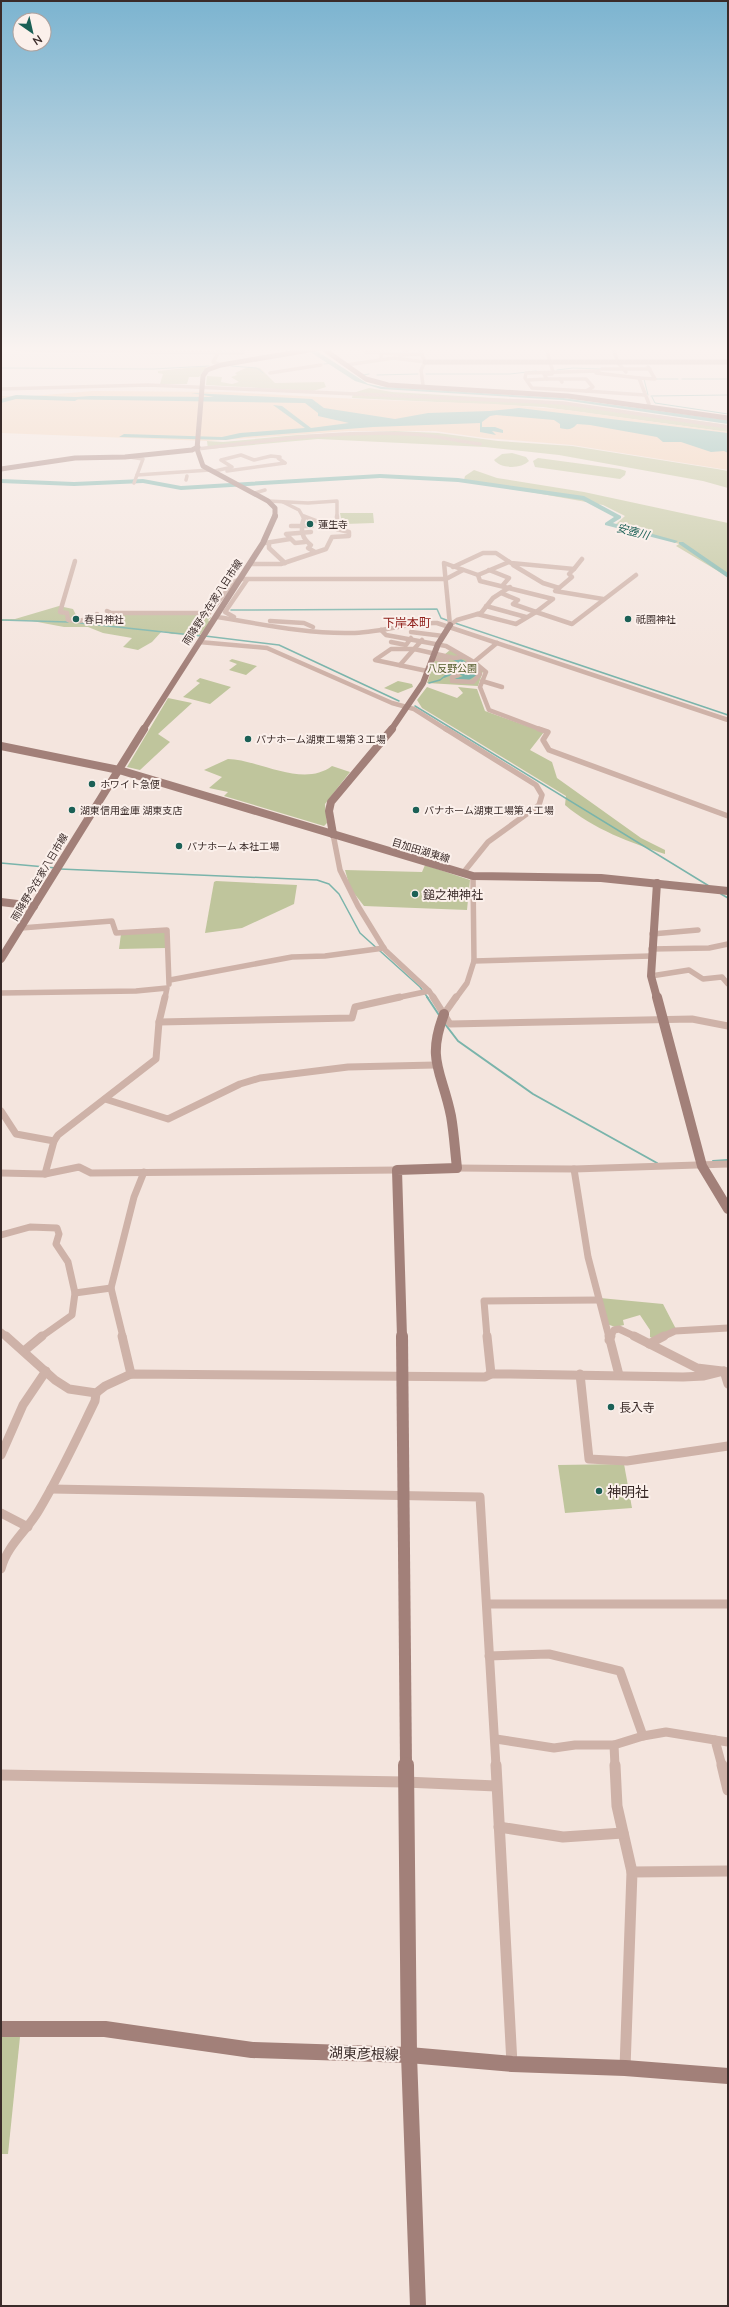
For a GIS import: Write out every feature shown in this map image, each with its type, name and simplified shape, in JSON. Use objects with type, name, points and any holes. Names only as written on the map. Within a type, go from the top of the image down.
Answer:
[{"type":"main road","points":[[1,469],[75,458],[142,456]]},
{"type":"main road","points":[[200,456],[203,466],[268,501]]},
{"type":"main road","name":"雨降野今在家八日市線","points":[[1,959],[199,642],[217,617],[249,564],[266,543],[276,514],[275,508],[268,501]]},
{"type":"main road","points":[[333,834],[329,811],[331,802],[390,732],[405,706],[422,683],[438,644],[449,623]]},
{"type":"main road","name":"目加田湖東線","points":[[1,746],[119,770],[473,876],[601,878],[657,883],[727,893]]},
{"type":"main road","points":[[657,883],[650,976],[701,1162],[728,1209]]},
{"type":"main road","points":[[1,902],[34,906]]},
{"type":"main road","points":[[418,2306],[409,2055],[405,1782],[403,1376],[397,1170],[457,1168],[449,1107],[435,1066],[434,1047],[436,1032],[442,1018]]},
{"type":"main road","name":"湖東彦根線","points":[[1,2029],[105,2029],[252,2050],[409,2055],[512,2064],[625,2068],[728,2076]]},
{"type":"street","points":[[232,467],[221,460],[238,456]]},
{"type":"street","points":[[243,456],[265,466]]},
{"type":"street","points":[[137,475],[211,471],[285,463],[278,458],[280,457],[274,456],[211,471],[187,478],[154,475]]},
{"type":"street","points":[[130,457],[143,459],[134,483]]},
{"type":"street","points":[[255,493],[265,490]]},
{"type":"street","points":[[268,501],[337,501],[337,529]]},
{"type":"street","points":[[249,564],[285,563],[326,549],[332,537],[349,536],[350,532],[304,518],[299,510],[283,502]]},
{"type":"street","points":[[304,518],[301,526],[302,533],[306,542],[311,546],[308,548],[315,552]]},
{"type":"street","points":[[291,526],[312,526]]},
{"type":"street","points":[[306,542],[295,543],[286,534],[311,532]]},
{"type":"street","points":[[285,563],[269,548],[266,543],[290,538]]},
{"type":"street","points":[[453,567],[483,553],[496,553],[543,583],[559,588]]},
{"type":"street","points":[[582,558],[569,574],[572,577],[556,591],[603,599]]},
{"type":"street","points":[[75,561],[60,612],[67,613],[68,620],[79,621],[97,617],[97,614]]},
{"type":"street","points":[[449,623],[444,563],[478,575],[510,563],[574,569]]},
{"type":"street","points":[[107,611],[111,613],[136,611],[166,614],[209,613],[234,582],[240,579],[446,580],[463,570]]},
{"type":"street","points":[[489,570],[509,578],[503,585]]},
{"type":"street","points":[[477,614],[516,624],[536,612],[553,599],[503,585],[480,581],[478,575]]},
{"type":"street","points":[[513,604],[572,624],[636,575]]},
{"type":"street","points":[[247,580],[225,612],[227,614],[239,618],[304,623],[308,626],[333,629],[372,628],[425,619],[449,623],[497,643],[728,720]]},
{"type":"street","points":[[217,617],[337,632],[381,630],[428,622],[449,623],[481,613],[486,606],[510,587]]},
{"type":"street","points":[[513,598],[520,590]]},
{"type":"street","points":[[501,593],[518,600],[506,610]]},
{"type":"street","points":[[486,606],[506,610],[526,617]]},
{"type":"street","points":[[410,625],[410,631],[442,636]]},
{"type":"street","points":[[381,630],[386,635],[422,640],[446,646],[480,671],[473,682],[452,681],[452,677],[458,675],[454,673],[446,660],[414,649],[391,649],[375,660],[427,671]]},
{"type":"street","points":[[391,642],[406,644],[411,638]]},
{"type":"street","points":[[400,665],[422,640]]},
{"type":"street","points":[[199,642],[267,648],[392,703],[414,709],[536,785],[542,796],[539,805],[509,825],[488,842],[463,873]]},
{"type":"street","points":[[467,662],[497,643]]},
{"type":"street","points":[[433,656],[454,658],[467,662],[486,672],[480,687],[489,710],[548,732],[543,740],[548,746],[549,750],[728,816]]},
{"type":"street","points":[[482,681],[502,687]]},
{"type":"street","points":[[455,685],[480,687]]},
{"type":"street","points":[[333,834],[340,870],[346,885],[384,948],[426,992],[442,1018],[450,1024],[662,1021],[692,1019],[728,1026]]},
{"type":"street","points":[[442,1018],[467,983],[474,961],[473,876]]},
{"type":"street","points":[[21,928],[112,921],[116,933],[167,930],[170,980],[159,1022],[156,1060],[58,1135],[54,1141],[45,1174]]},
{"type":"street","points":[[652,934],[698,930]]},
{"type":"street","points":[[474,961],[651,952],[709,948],[728,944]]},
{"type":"street","points":[[170,980],[292,957],[326,956],[384,948]]},
{"type":"street","points":[[650,976],[688,970],[703,979],[722,977],[728,984]]},
{"type":"street","points":[[1,993],[136,991],[168,988]]},
{"type":"street","points":[[159,1022],[352,1018],[355,1007],[426,992]]},
{"type":"street","points":[[105,1099],[144,1113],[168,1119],[240,1084],[260,1078],[325,1069],[435,1066]]},
{"type":"street","points":[[1,1112],[16,1134],[54,1141]]},
{"type":"street","points":[[457,1168],[574,1169],[701,1162],[728,1164]]},
{"type":"street","points":[[1,1174],[45,1174],[79,1167],[91,1173],[397,1170]]},
{"type":"street","points":[[574,1169],[588,1257],[619,1375]]},
{"type":"street","points":[[131,1374],[111,1288],[134,1197],[144,1172]]},
{"type":"street","points":[[1,1235],[30,1227],[57,1228],[59,1234],[56,1244],[68,1262],[74,1293],[72,1315],[56,1325],[24,1351]]},
{"type":"street","points":[[74,1293],[111,1288]]},
{"type":"street","points":[[491,1374],[484,1301],[599,1300]]},
{"type":"street","points":[[649,1344],[675,1331],[728,1328]]},
{"type":"street","points":[[610,1340],[614,1330],[619,1329],[697,1368],[726,1371]]},
{"type":"street","points":[[1,1332],[69,1389],[96,1393]]},
{"type":"street","points":[[1,1455],[23,1405],[46,1371]]},
{"type":"street","points":[[1,1568],[2,1558],[6,1550],[28,1527],[50,1489],[95,1401],[96,1393],[105,1386],[131,1374],[485,1377],[491,1374],[712,1376],[726,1371]]},
{"type":"street","points":[[726,1371],[728,1384]]},
{"type":"street","points":[[580,1374],[589,1459],[627,1461],[728,1446]]},
{"type":"street","points":[[50,1489],[480,1497],[489,1656],[496,1739],[496,1786],[512,2064]]},
{"type":"street","points":[[1,1514],[28,1527]]},
{"type":"street","points":[[487,1604],[728,1604]]},
{"type":"street","points":[[489,1656],[549,1654],[620,1671],[643,1736]]},
{"type":"street","points":[[496,1739],[554,1748],[575,1745],[614,1745],[643,1736],[666,1732],[728,1742]]},
{"type":"street","points":[[715,1740],[728,1790]]},
{"type":"street","points":[[614,1745],[617,1806],[632,1872],[632,1927],[628,1975],[625,2068]]},
{"type":"street","points":[[1,1775],[405,1782],[496,1786]]},
{"type":"street","points":[[499,1827],[563,1837],[624,1833]]},
{"type":"street","points":[[632,1872],[728,1871]]},
{"type":"green space","points":[[500,456],[521,456],[526,457],[529,461],[516,467],[511,467],[501,465],[494,460]]},
{"type":"green space","points":[[563,456],[633,456],[728,471],[728,488],[703,481]]},
{"type":"green space","points":[[538,458],[626,471],[625,475],[620,479],[535,467],[533,461]]},
{"type":"green space","points":[[474,470],[497,478],[584,492],[728,523],[728,577],[676,546],[679,544],[616,524],[625,516],[603,505],[464,480],[465,476]]},
{"type":"green space","points":[[340,513],[373,513],[374,523],[345,524],[342,523]]},
{"type":"green space","points":[[59,606],[73,609],[77,617],[83,619],[137,611],[208,614],[211,618],[208,620],[210,622],[200,635],[172,634],[162,631],[152,642],[138,650],[123,647],[132,638],[103,633],[88,627],[64,627],[27,620],[1,621],[1,619],[15,619]]},
{"type":"green space","name":"八反野公園","points":[[450,650],[473,662],[483,671],[478,686],[427,683],[437,654],[444,655]]},
{"type":"green space","points":[[232,659],[257,666],[246,675],[229,670],[237,664],[229,661]]},
{"type":"green space","points":[[200,678],[231,687],[210,704],[183,697],[200,683],[196,681]]},
{"type":"green space","points":[[398,681],[412,684],[413,687],[398,693],[384,688]]},
{"type":"green space","points":[[427,687],[457,698],[463,693],[458,687],[477,689],[485,711],[544,732],[530,750],[552,762],[557,778],[641,838],[665,850],[665,854],[626,840],[600,828],[576,814],[565,805],[566,796],[422,708],[417,700]]},
{"type":"green space","points":[[168,698],[192,703],[158,734],[170,742],[140,770],[127,767]]},
{"type":"green space","points":[[228,759],[240,760],[295,774],[321,772],[332,766],[350,772],[325,804],[327,823],[324,826],[224,796],[228,792],[209,788],[222,777],[204,770]]},
{"type":"green space","points":[[425,865],[470,880],[467,910],[364,906],[350,888],[345,870],[422,872]]},
{"type":"green space","points":[[214,882],[297,885],[294,904],[242,928],[205,933]]},
{"type":"green space","points":[[166,931],[166,948],[119,949],[121,934]]},
{"type":"green space","points":[[600,1298],[663,1304],[676,1329],[654,1339],[650,1337],[650,1330],[640,1315],[623,1320],[624,1325],[615,1327],[607,1324]]},
{"type":"green space","points":[[624,1464],[632,1508],[565,1513],[558,1465]]},
{"type":"green space","points":[[1,2036],[20,2037],[8,2154],[1,2154]]},
{"type":"sand","points":[[639,456],[728,456],[728,470]]},
{"type":"water","points":[[461,659],[474,666],[477,675],[469,680],[454,679],[463,676],[457,673],[444,678],[445,674],[454,672],[457,662],[453,660]]},
{"type":"waterway","name":"安壺川","points":[[1,481],[74,484],[143,481],[181,488],[380,476],[458,480],[584,498],[619,517],[607,524],[675,541]]},
{"type":"waterway","name":"安壺川","points":[[681,543],[728,576]]},
{"type":"waterway","points":[[231,610],[437,609],[441,618],[449,621]]},
{"type":"waterway","points":[[1,620],[68,622]]},
{"type":"waterway","points":[[80,623],[201,636]]},
{"type":"waterway","points":[[455,623],[728,715]]},
{"type":"waterway","points":[[205,636],[279,645],[399,701]]},
{"type":"waterway","points":[[429,683],[440,680],[445,676]]},
{"type":"waterway","points":[[415,706],[709,886]]},
{"type":"waterway","points":[[1,863],[56,868]]},
{"type":"waterway","points":[[60,869],[317,880],[329,884],[339,894],[360,933],[420,987],[428,998]]},
{"type":"waterway","points":[[721,894],[728,898]]},
{"type":"waterway","points":[[427,997],[439,1015]]},
{"type":"waterway","points":[[445,1024],[458,1041],[533,1094],[657,1163]]},
{"type":"waterway","points":[[713,1161],[728,1160]]},
{"type":"place","name":"蓮生寺","points":[[310,524]]},
{"type":"place","name":"春日神社","points":[[76,619]]},
{"type":"place","name":"祇園神社","points":[[628,619]]},
{"type":"place","name":"パナホーム湖東工場第３工場","points":[[248,739]]},
{"type":"place","name":"ホワイト急便","points":[[92,784]]},
{"type":"place","name":"湖東信用金庫 湖東支店","points":[[72,810]]},
{"type":"place","name":"パナホーム湖東工場第４工場","points":[[416,810]]},
{"type":"place","name":"パナホーム 本社工場","points":[[179,846]]},
{"type":"place","name":"鎚之神神社","points":[[415,894]]},
{"type":"place","name":"長入寺","points":[[611,1407]]},
{"type":"place","name":"神明社","points":[[599,1491]]},
{"type":"district","name":"下岸本町","points":[[407,622]]}]
